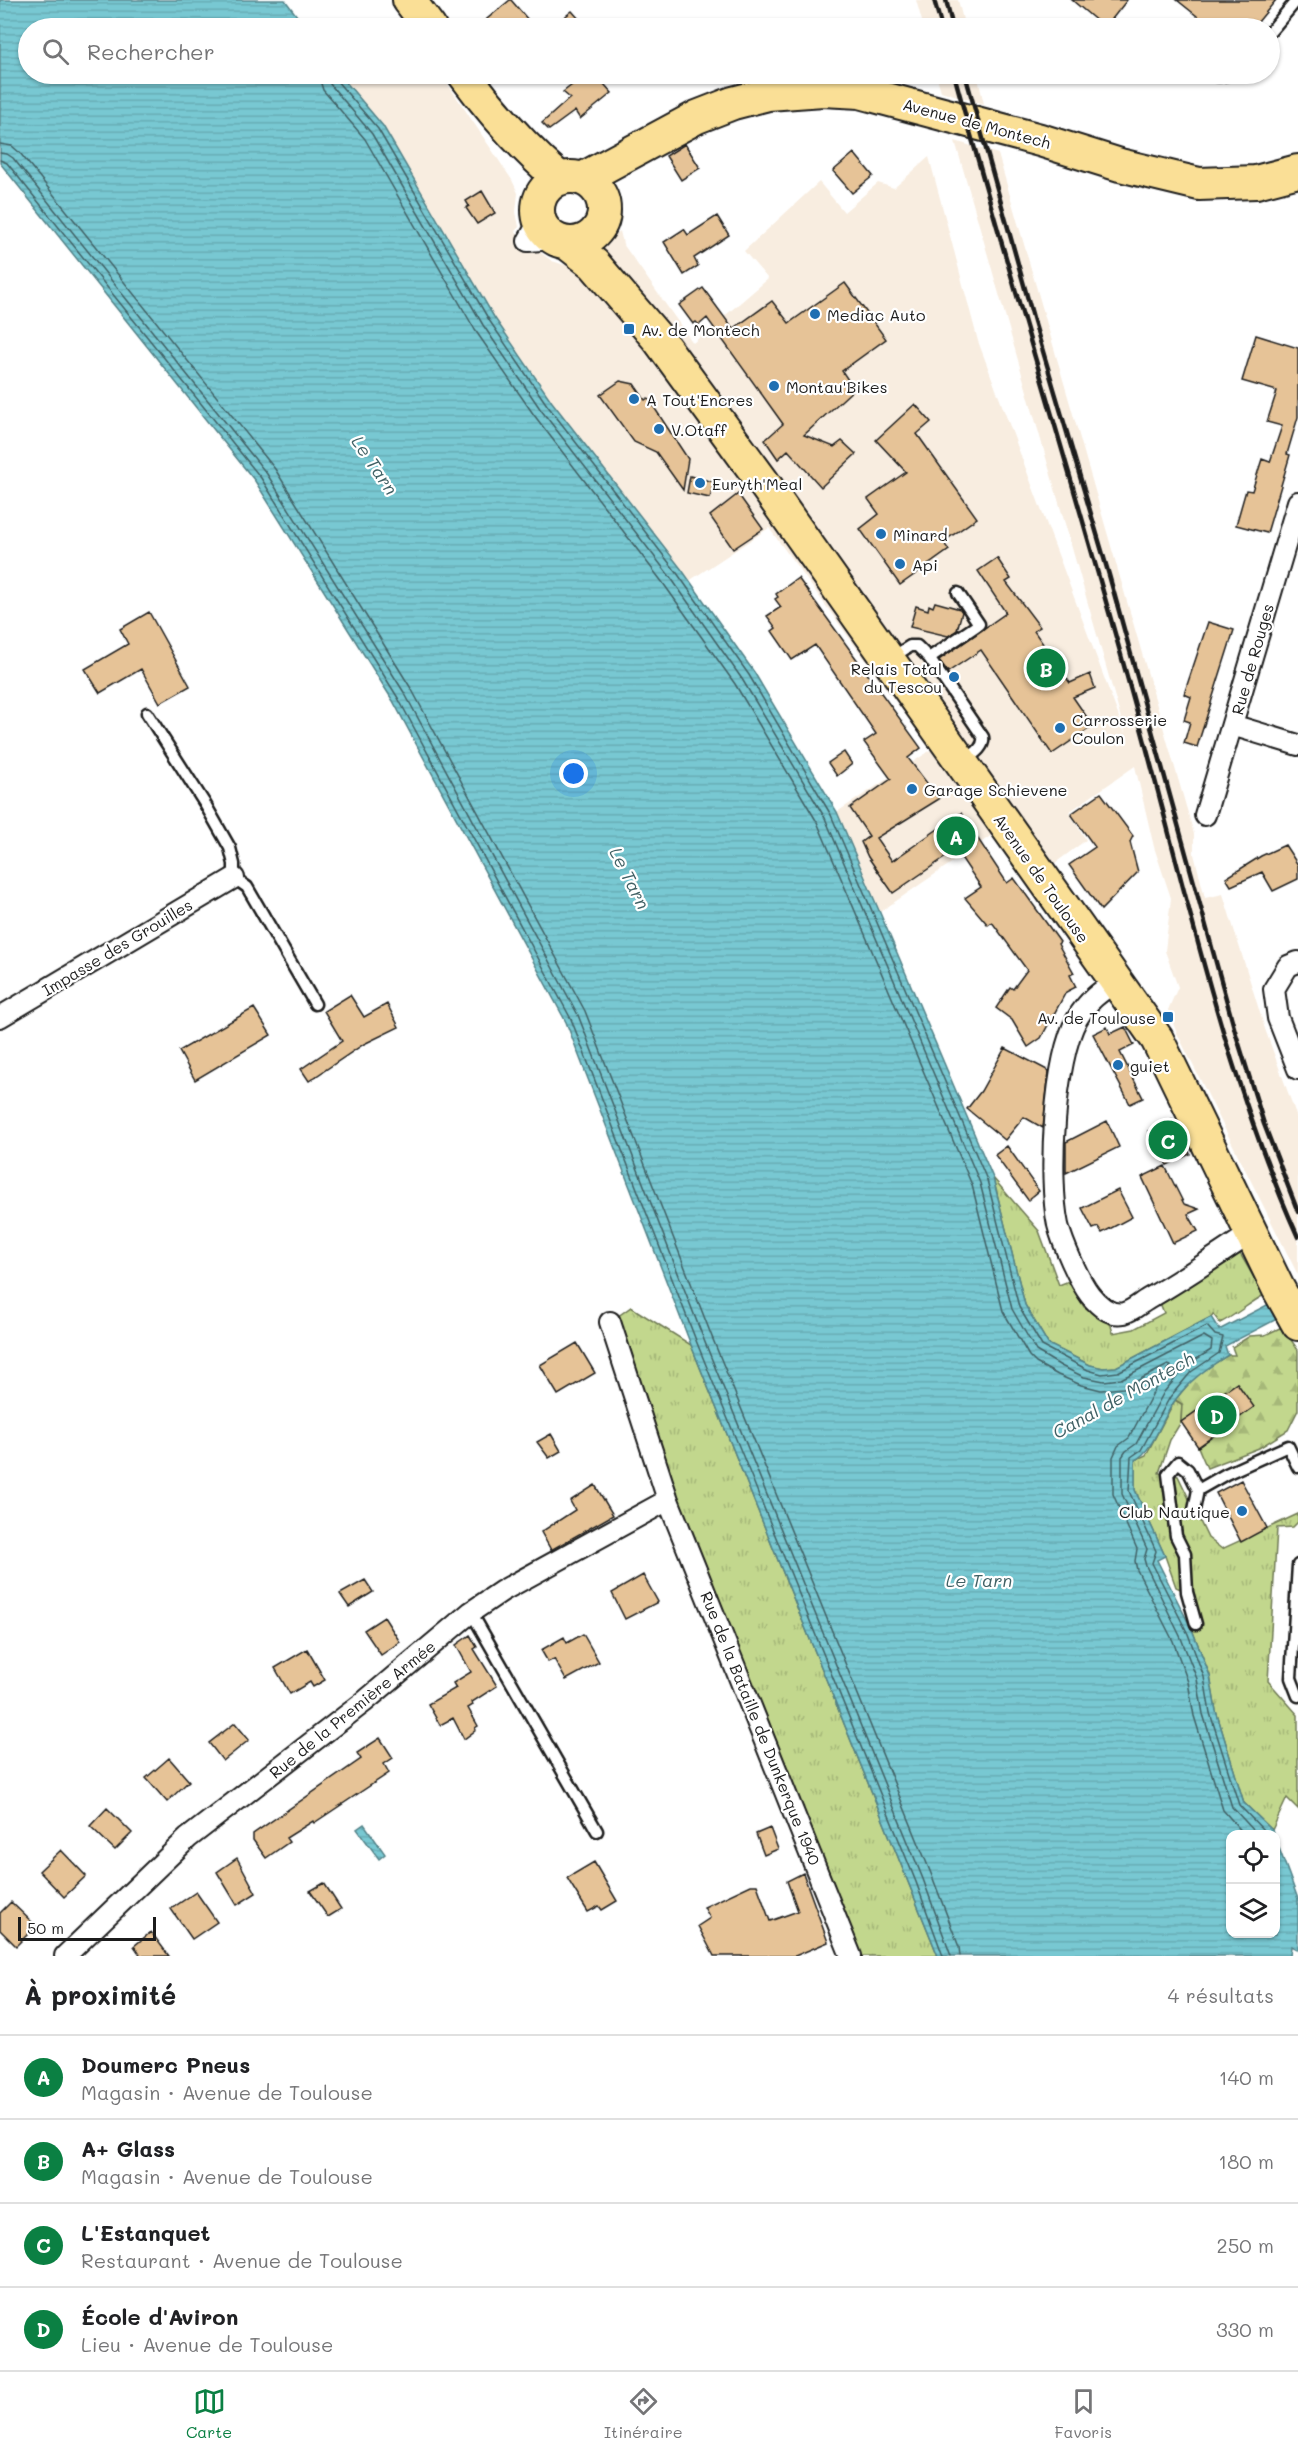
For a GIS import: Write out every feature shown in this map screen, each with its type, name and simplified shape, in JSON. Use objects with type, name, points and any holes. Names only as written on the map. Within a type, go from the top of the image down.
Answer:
[{"type":"main road","points":[[409,0],[422,18]]},
{"type":"main road","name":"Avenue de Toulouse","points":[[471,84],[489,108],[542,164],[571,179]]},
{"type":"main road","name":"Avenue de Montech","points":[[571,179],[697,117],[733,103],[768,94],[824,90],[860,92],[1040,140],[1119,165],[1199,184],[1256,182],[1298,171]]},
{"type":"main road","name":"Avenue de Toulouse","points":[[489,108],[527,177],[550,227],[594,264],[659,340],[1157,1039],[1278,1288],[1297,1322]]},
{"type":"main road","name":"Avenue de Montech","points":[[602,216],[622,176],[659,136]]},
{"type":"main road","points":[[571,179],[597,189],[602,216],[586,240],[550,227],[543,193],[550,184],[571,179]]},
{"type":"main road","name":"Avenue de Toulouse","points":[[602,216],[609,253],[659,340]]},
{"type":"street","name":"Rue de Rouges","points":[[1205,814],[1298,502]]},
{"type":"street","points":[[1232,725],[1298,745]]},
{"type":"street","name":"Impasse des Grouilles","points":[[0,1017],[234,878]]},
{"type":"street","points":[[1298,962],[1288,966],[1274,989],[1278,1018],[1298,1069]]},
{"type":"street","points":[[1116,981],[1092,997],[1077,1019],[1064,1052],[1053,1141],[1053,1183],[1058,1226],[1083,1286],[1095,1302],[1106,1311],[1123,1313],[1173,1284],[1251,1233]]},
{"type":"street","name":"Rue de la Bataille de Dunkerque 1940","points":[[610,1322],[668,1500],[851,1956]]},
{"type":"street","name":"Rue de la Première Armée","points":[[65,1956],[188,1838],[364,1702],[471,1612],[502,1591],[668,1500]]},
{"type":"lane","points":[[1280,19],[1297,0]]},
{"type":"lane","points":[[929,658],[979,624],[957,593]]},
{"type":"lane","points":[[888,660],[910,646],[917,646],[929,658],[983,737],[981,747],[961,763]]},
{"type":"lane","points":[[147,713],[230,848],[234,864],[234,878],[247,887],[315,1004]]},
{"type":"lane","points":[[1198,1490],[1226,1474],[1288,1446],[1298,1467]]},
{"type":"lane","points":[[1194,1510],[1198,1490],[1188,1470],[1178,1462],[1168,1474],[1170,1499],[1176,1536],[1185,1554],[1187,1592],[1196,1624]]},
{"type":"lane","points":[[1298,1565],[1291,1678],[1298,1696]]},
{"type":"lane","points":[[471,1612],[597,1831]]},
{"type":"shaded area","points":[[916,0],[958,0],[962,18],[921,18]]},
{"type":"shaded area","points":[[346,84],[448,84],[512,180],[518,193],[516,212],[519,227],[515,231],[532,253],[537,250],[552,261],[571,267],[620,231],[623,244],[693,343],[768,279],[744,251],[819,182],[844,212],[878,183],[894,188],[929,157],[978,341],[1126,736],[955,141],[998,154],[1194,834],[1194,854],[1205,898],[1223,894],[1265,1029],[1298,1120],[1298,1275],[1176,1031],[1168,1010],[1178,987],[1165,951],[1171,898],[1154,847],[1135,766],[1069,812],[1086,840],[1027,884],[992,835],[880,912],[837,812],[931,750],[769,528],[689,581],[552,402],[494,317]]},
{"type":"shaded area","points":[[939,84],[979,84],[984,104],[941,91]]},
{"type":"green space","points":[[993,1178],[1039,1231],[1059,1285],[1069,1281],[1084,1307],[1110,1322],[1113,1333],[1134,1329],[1164,1313],[1158,1298],[1238,1250],[1264,1295],[1220,1323],[1213,1314],[1116,1367],[1103,1368],[1090,1365],[1048,1344],[1025,1305]]},
{"type":"green space","points":[[631,1307],[691,1345],[938,1956],[851,1956],[610,1322]]},
{"type":"green space","points":[[1282,1327],[1298,1350],[1298,1410],[1288,1430],[1259,1448],[1207,1468],[1198,1447],[1253,1407],[1237,1383],[1181,1422],[1182,1404],[1175,1400],[1196,1375],[1228,1355],[1235,1355],[1232,1347],[1250,1336],[1265,1335]]},
{"type":"green space","points":[[1175,1400],[1182,1404],[1181,1422],[1170,1440],[1159,1473],[1178,1476],[1208,1538],[1222,1549],[1298,1514],[1298,1522],[1293,1527],[1277,1528],[1268,1681],[1298,1715],[1298,1809],[1287,1798],[1272,1830],[1244,1803],[1216,1711],[1210,1676],[1193,1632],[1196,1624],[1187,1592],[1176,1587],[1165,1556],[1135,1490],[1135,1460],[1146,1455]]},
{"type":"water","name":"Le Tarn","points":[[0,0],[285,0],[298,18],[18,18],[18,84],[347,84],[383,126],[494,317],[552,402],[682,570],[754,672],[837,812],[993,1178],[1025,1305],[1048,1344],[1090,1365],[1103,1368],[1116,1367],[1211,1317],[1219,1330],[1298,1289],[1298,1308],[1225,1346],[1228,1355],[1206,1369],[1181,1392],[1147,1449],[1135,1460],[1135,1490],[1165,1556],[1157,1560],[1193,1632],[1210,1676],[1216,1711],[1244,1803],[1272,1830],[1226,1830],[1226,1938],[1280,1938],[1280,1851],[1298,1899],[1298,1950],[1291,1946],[1290,1956],[938,1956],[691,1345],[566,1022],[393,701],[255,481],[0,163]]},
{"type":"water","points":[[364,1824],[385,1854],[379,1859],[357,1829]]},
{"type":"building","points":[[510,0],[526,18],[488,18]]},
{"type":"building","points":[[1072,0],[1127,0],[1113,18],[1093,18]]},
{"type":"building","points":[[1177,0],[1276,0],[1261,18],[1200,18]]},
{"type":"building","points":[[572,11],[578,18],[563,18]]},
{"type":"building","points":[[573,84],[604,84],[612,93],[580,119],[575,111],[549,130],[542,123],[570,98],[563,92]]},
{"type":"building","points":[[685,144],[700,168],[681,180],[666,156]]},
{"type":"building","points":[[854,153],[873,176],[852,193],[833,171]]},
{"type":"building","points":[[482,191],[495,213],[477,224],[466,208],[469,206],[466,201]]},
{"type":"building","points":[[717,216],[729,235],[694,258],[698,266],[684,275],[664,242],[684,229],[688,235]]},
{"type":"building","points":[[845,283],[886,339],[842,371],[854,389],[804,435],[834,447],[842,441],[856,454],[821,487],[788,450],[778,459],[765,440],[783,424],[707,318],[699,325],[696,322],[693,324],[679,305],[703,288],[733,329],[772,301],[789,323]]},
{"type":"building","points":[[1256,335],[1298,348],[1298,417],[1287,454],[1290,455],[1267,533],[1236,525],[1246,490],[1252,491],[1262,459],[1270,462],[1282,426],[1267,422],[1277,391],[1242,381]]},
{"type":"building","points":[[620,381],[634,384],[645,400],[648,398],[688,459],[683,490],[656,452],[634,442],[600,395]]},
{"type":"building","points":[[915,404],[931,422],[917,434],[977,518],[943,542],[949,550],[900,585],[860,529],[879,514],[868,499],[906,472],[876,440]]},
{"type":"building","points":[[690,476],[714,482],[710,498],[687,493]]},
{"type":"building","points":[[738,494],[763,529],[733,549],[710,516]]},
{"type":"building","points":[[997,558],[1011,579],[1006,582],[1040,627],[1034,631],[1070,683],[1090,674],[1095,688],[1073,697],[1093,726],[1052,754],[981,650],[948,672],[939,660],[1006,613],[978,571]]},
{"type":"building","points":[[798,578],[921,748],[908,758],[939,799],[876,838],[892,861],[961,813],[1007,883],[1014,878],[1060,942],[1058,944],[1074,973],[1070,975],[1076,987],[1066,992],[1041,1038],[1028,1047],[1012,1020],[996,1008],[1010,987],[1013,989],[1027,970],[992,922],[988,925],[965,898],[981,887],[956,850],[893,893],[868,857],[861,842],[869,836],[850,808],[891,779],[864,742],[876,734],[815,645],[792,660],[772,631],[776,628],[767,616],[781,607],[775,599],[778,597],[776,594]]},
{"type":"building","points":[[935,602],[960,609],[962,612],[957,630],[948,636],[910,627],[916,606],[928,610],[929,605],[933,607]]},
{"type":"building","points":[[149,612],[190,686],[160,703],[141,669],[100,693],[85,669],[128,644],[120,629]]},
{"type":"building","points":[[1208,622],[1234,630],[1197,747],[1184,743],[1190,722],[1184,720],[1191,697],[1184,694]]},
{"type":"building","points":[[844,752],[852,764],[837,776],[828,763]]},
{"type":"building","points":[[1101,793],[1133,836],[1130,842],[1138,872],[1101,910],[1069,865],[1095,847],[1071,814]]},
{"type":"building","points":[[1285,845],[1298,865],[1298,879],[1273,891],[1262,872],[1231,886],[1226,878],[1261,856]]},
{"type":"building","points":[[350,995],[364,1017],[387,1004],[399,1027],[364,1044],[309,1081],[301,1069],[342,1041],[324,1011]]},
{"type":"building","points":[[254,1008],[271,1035],[195,1080],[179,1051]]},
{"type":"building","points":[[1107,1027],[1110,1034],[1125,1027],[1134,1045],[1120,1052],[1143,1098],[1130,1104],[1093,1034]]},
{"type":"building","points":[[1005,1048],[1049,1071],[1043,1128],[1024,1117],[1005,1140],[967,1109],[981,1091]]},
{"type":"building","points":[[1172,1120],[1190,1154],[1167,1165],[1149,1131]]},
{"type":"building","points":[[1107,1121],[1119,1147],[1066,1173],[1066,1142]]},
{"type":"building","points":[[1007,1146],[1039,1191],[1028,1200],[995,1155]]},
{"type":"building","points":[[1165,1166],[1184,1204],[1199,1209],[1188,1214],[1198,1231],[1173,1243],[1142,1177]]},
{"type":"building","points":[[1118,1190],[1132,1217],[1102,1233],[1098,1227],[1093,1229],[1082,1208]]},
{"type":"building","points":[[577,1343],[595,1373],[558,1395],[540,1365]]},
{"type":"building","points":[[1237,1383],[1254,1407],[1198,1447],[1181,1422]]},
{"type":"building","points":[[551,1434],[561,1451],[549,1458],[537,1442]]},
{"type":"building","name":"Club Nautique","points":[[1241,1480],[1267,1528],[1241,1542],[1216,1493]]},
{"type":"building","points":[[595,1485],[613,1515],[551,1550],[541,1532],[575,1510],[570,1501]]},
{"type":"building","points":[[643,1575],[658,1602],[625,1619],[612,1593]]},
{"type":"building","points":[[365,1580],[373,1592],[349,1607],[340,1594]]},
{"type":"building","points":[[384,1617],[400,1642],[381,1655],[364,1630]]},
{"type":"building","points":[[583,1634],[599,1662],[566,1680],[554,1659],[548,1662],[541,1650],[564,1637],[567,1643]]},
{"type":"building","points":[[470,1635],[477,1647],[474,1649],[497,1686],[472,1702],[473,1705],[468,1708],[478,1726],[464,1739],[453,1718],[440,1725],[428,1704],[456,1688],[453,1683],[471,1672],[456,1645]]},
{"type":"building","points":[[307,1649],[325,1680],[313,1687],[310,1682],[290,1694],[275,1668]]},
{"type":"building","points":[[235,1723],[249,1740],[223,1761],[209,1743]]},
{"type":"building","points":[[380,1738],[393,1758],[384,1764],[389,1773],[314,1823],[313,1821],[286,1838],[289,1842],[266,1858],[253,1840],[253,1834],[361,1759],[357,1753]]},
{"type":"building","points":[[169,1758],[189,1781],[167,1802],[146,1778]]},
{"type":"building","points":[[107,1808],[132,1833],[115,1850],[90,1826]]},
{"type":"building","points":[[770,1828],[778,1849],[764,1855],[756,1834]]},
{"type":"building","points":[[61,1850],[86,1876],[64,1897],[39,1871]]},
{"type":"building","points":[[237,1858],[256,1893],[237,1905],[217,1872]]},
{"type":"building","points":[[594,1862],[617,1901],[602,1910],[599,1906],[588,1912],[567,1878]]},
{"type":"building","points":[[803,1873],[828,1942],[795,1956],[714,1956],[698,1926],[710,1918],[704,1907],[751,1885],[757,1885],[770,1921],[798,1911],[787,1881]]},
{"type":"building","points":[[324,1883],[341,1909],[328,1917],[310,1891]]},
{"type":"building","points":[[196,1892],[217,1922],[192,1939],[171,1909]]},
{"type":"building","points":[[11,1902],[36,1926],[16,1946],[0,1930],[0,1913]]},
{"type":"building","points":[[151,1932],[169,1956],[141,1956],[134,1946]]},
{"type":"railway","points":[[934,0],[939,18]]},
{"type":"railway","points":[[946,0],[950,18]]},
{"type":"railway","points":[[957,84],[1115,633],[1227,1045],[1272,1175],[1298,1237]]},
{"type":"railway","points":[[968,84],[1034,321],[1109,575],[1235,1031],[1264,1124],[1298,1212]]},
{"type":"place","name":"Mediac Auto","points":[[815,314]]},
{"type":"place","name":"Av. de Montech","points":[[629,329]]},
{"type":"place","name":"Montau'Bikes","points":[[774,386]]},
{"type":"place","name":"A Tout'Encres","points":[[634,399]]},
{"type":"place","name":"V.Otaff","points":[[659,429]]},
{"type":"place","name":"Euryth'Meal","points":[[700,483]]},
{"type":"place","name":"Minard","points":[[881,534]]},
{"type":"place","name":"Api","points":[[900,564]]},
{"type":"place","name":"A+ Glass","points":[[1046,668]]},
{"type":"place","name":"Relais Total du Tescou","points":[[954,677]]},
{"type":"place","name":"Carrosserie Coulon","points":[[1060,728]]},
{"type":"place","name":"Garage Schievene","points":[[912,789]]},
{"type":"place","name":"Doumerc Pneus","points":[[956,836]]},
{"type":"place","name":"Av. de Toulouse","points":[[1168,1017]]},
{"type":"place","name":"guiet","points":[[1118,1065]]},
{"type":"place","name":"L'Estanquet","points":[[1168,1140]]},
{"type":"place","name":"École d'Aviron","points":[[1217,1415]]},
{"type":"place","name":"Club Nautique","points":[[1242,1511]]},
{"type":"water label","name":"Canal de Montech","points":[[1123,1395]]}]
